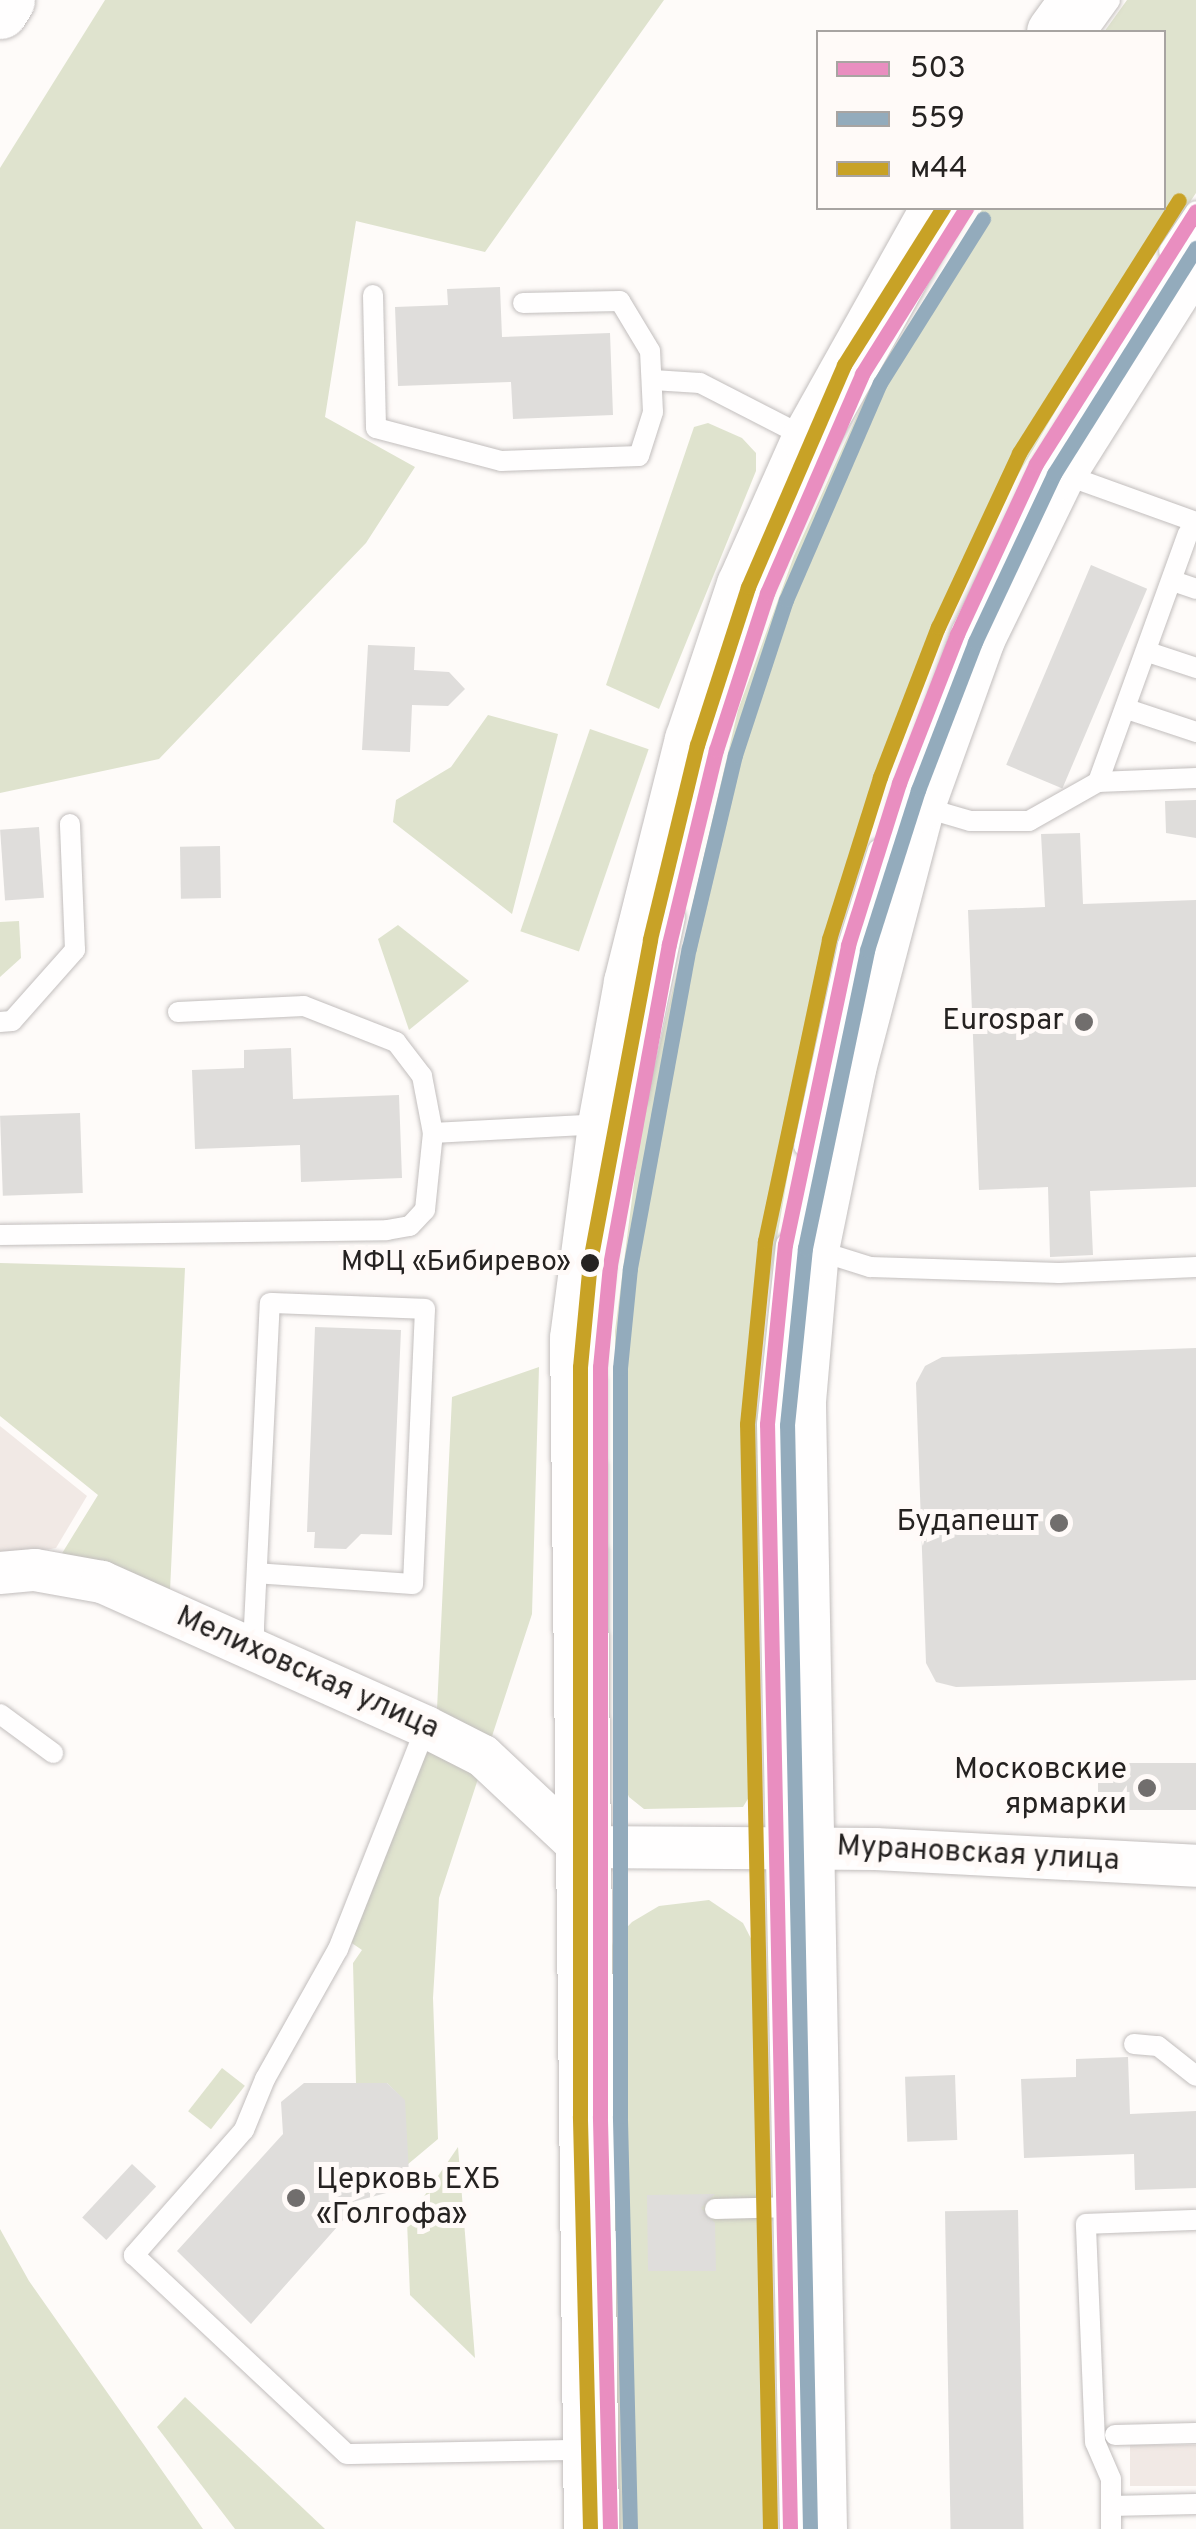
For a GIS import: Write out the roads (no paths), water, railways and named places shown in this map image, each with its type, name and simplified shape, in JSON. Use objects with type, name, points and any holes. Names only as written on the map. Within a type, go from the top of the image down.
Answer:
[{"type":"main road","points":[[0,11],[7,0]]},
{"type":"main road","points":[[1055,30],[1077,0]]},
{"type":"main road","points":[[590,2529],[591,1846],[577,1338],[605,1124],[630,982],[692,740],[744,585],[809,439],[937,210]]},
{"type":"main road","points":[[819,2529],[796,2207],[787,1848],[798,1373],[811,1249],[848,1068],[917,806],[978,638],[1058,472],[1196,253]]},
{"type":"street","name":"Мелиховская улица","points":[[12,1564],[102,1582],[426,1727],[483,1756],[591,1846]]},
{"type":"street","name":"Мурановская улица","points":[[591,1846],[787,1848],[1196,1866]]},
{"type":"lane","points":[[1088,30],[1110,0]]},
{"type":"lane","points":[[610,2529],[591,1846],[602,1354],[632,1122],[669,944],[716,750],[767,592],[862,374],[965,210]]},
{"type":"lane","points":[[787,1848],[770,1357],[789,1227],[848,945],[942,671],[1036,464],[1196,211]]},
{"type":"lane","points":[[373,295],[376,428],[501,461],[639,456],[653,412],[650,350],[620,301],[524,303]]},
{"type":"lane","points":[[653,380],[700,383],[809,439]]},
{"type":"lane","points":[[1058,472],[1139,504],[1193,531],[1098,782]]},
{"type":"lane","points":[[1172,580],[1196,589]]},
{"type":"lane","points":[[1148,652],[1196,668]]},
{"type":"lane","points":[[1127,709],[1196,732]]},
{"type":"lane","points":[[917,806],[970,821],[1028,821],[1098,782],[1196,778]]},
{"type":"lane","points":[[0,1022],[12,1021],[75,950],[70,824]]},
{"type":"lane","points":[[0,1235],[410,1226],[424,1210],[433,1133],[422,1076],[396,1042],[304,1006],[178,1012]]},
{"type":"lane","points":[[433,1133],[605,1124]]},
{"type":"lane","points":[[811,1249],[870,1267],[1059,1273],[1196,1267]]},
{"type":"lane","points":[[254,1649],[270,1303],[426,1309],[413,1584],[258,1573]]},
{"type":"lane","points":[[0,1714],[54,1752]]},
{"type":"lane","points":[[426,1727],[338,1949],[264,2079],[244,2130],[134,2255],[347,2454],[588,2450]]},
{"type":"lane","points":[[1134,2044],[1158,2046],[1196,2076]]},
{"type":"lane","points":[[715,2209],[796,2207],[790,2529]]},
{"type":"lane","points":[[1111,2529],[1111,2479],[1095,2442],[1086,2224],[1196,2220]]},
{"type":"lane","points":[[1116,2435],[1196,2433]]},
{"type":"lane","points":[[1111,2506],[1196,2504]]},
{"type":"place","name":"Eurospar","points":[[1084,1022]]},
{"type":"place","name":"МФЦ «Бибирево»","points":[[590,1263]]},
{"type":"place","name":"Будапешт","points":[[1059,1523]]},
{"type":"place","name":"Московские ярмарки","points":[[1147,1788]]},
{"type":"place","name":"Церковь ЕХБ «Голгофа»","points":[[296,2198]]}]
